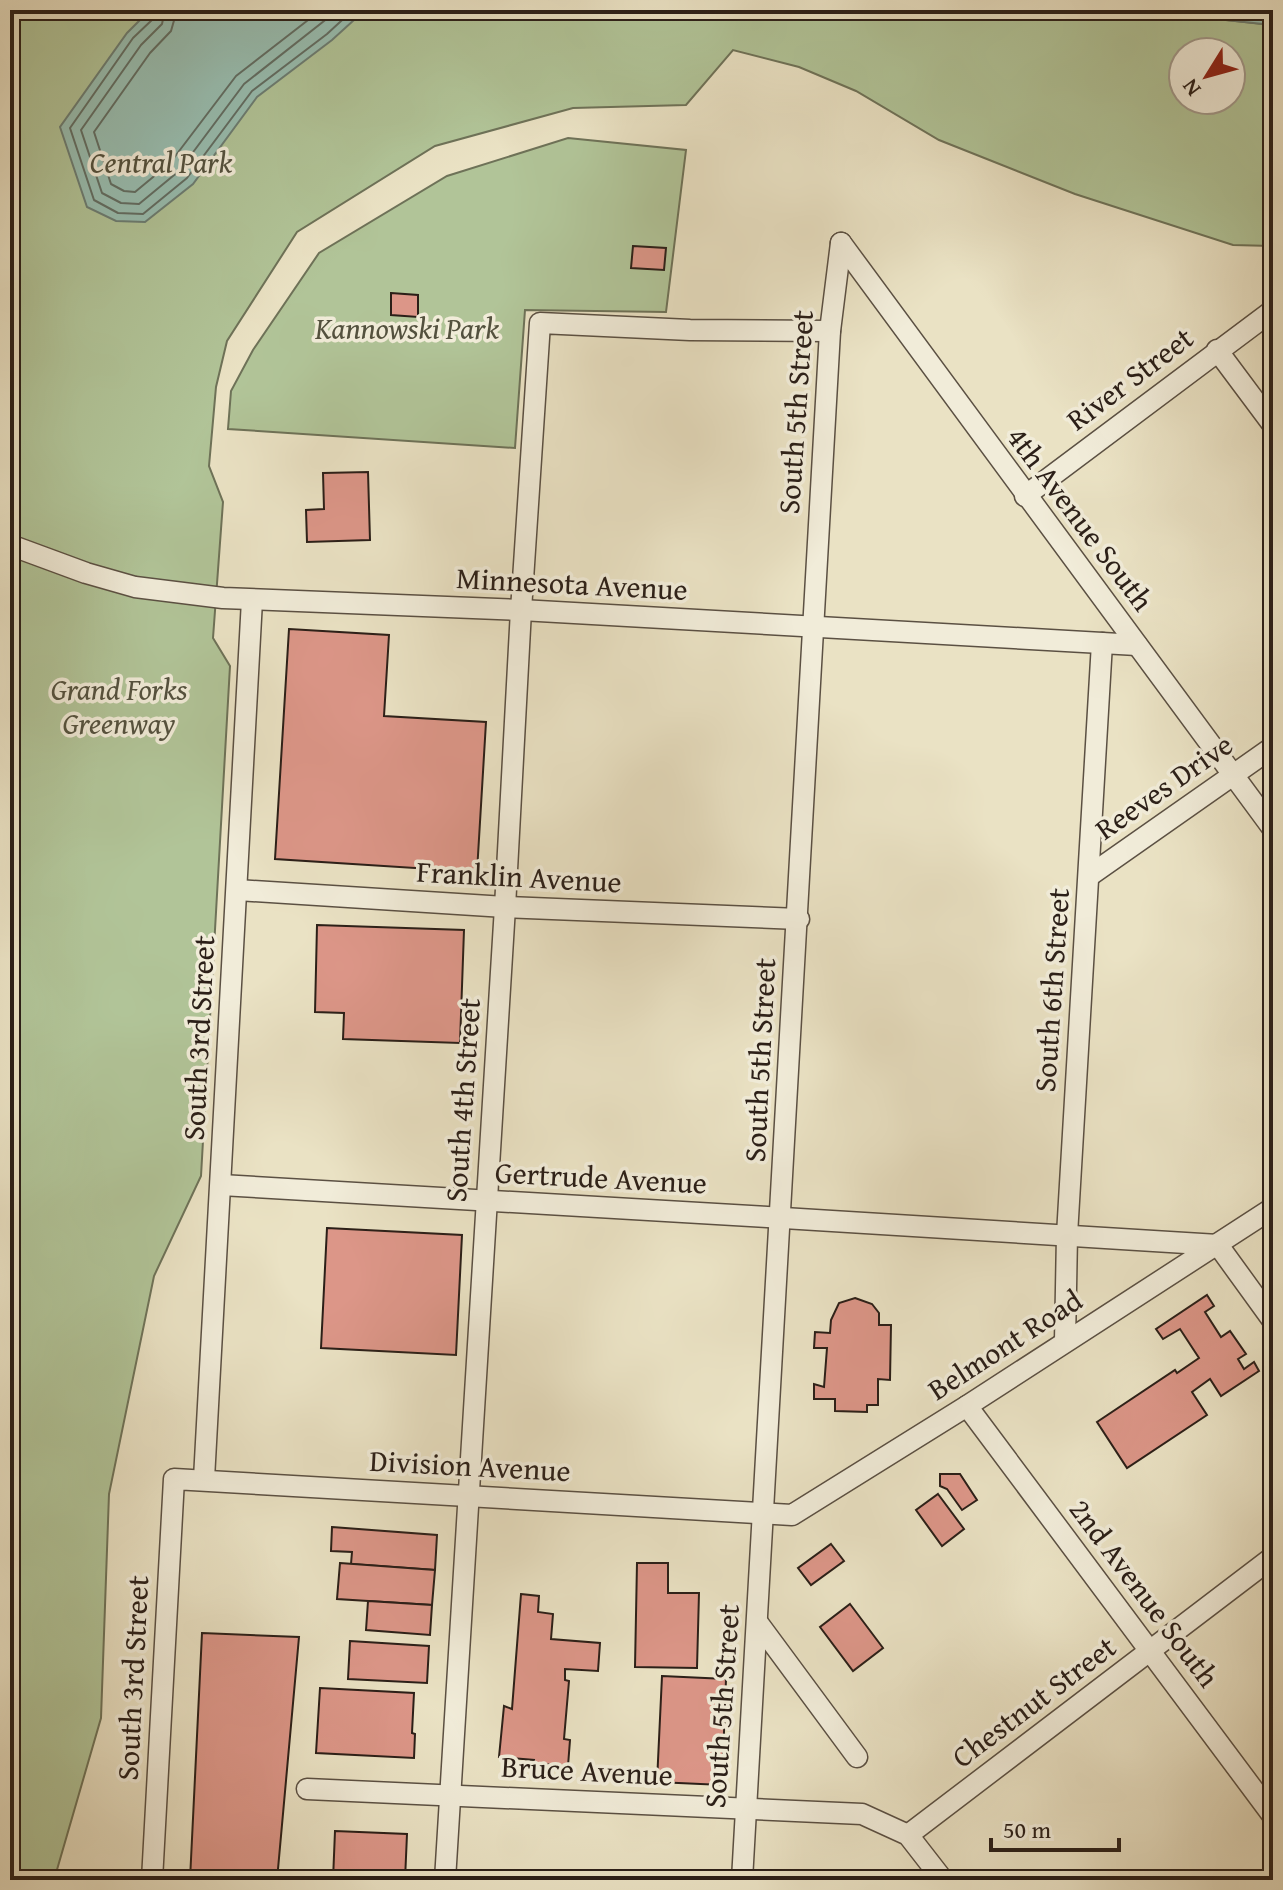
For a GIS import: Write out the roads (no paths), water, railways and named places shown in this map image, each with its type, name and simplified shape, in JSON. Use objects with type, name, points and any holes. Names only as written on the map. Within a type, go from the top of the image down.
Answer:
[{"type":"street","name":"South 5th Street","points":[[742,1880],[799,919],[830,331],[841,243]]},
{"type":"street","name":"4th Avenue South","points":[[841,243],[1273,829]]},
{"type":"street","name":"River Street","points":[[1025,496],[1272,311]]},
{"type":"street","name":"South 4th Street","points":[[445,1880],[540,323],[690,330],[830,331]]},
{"type":"street","points":[[1217,350],[1273,425]]},
{"type":"street","name":"Minnesota Avenue","points":[[10,545],[135,587],[252,600],[521,610],[1137,645]]},
{"type":"street","name":"South 3rd Street","points":[[204,1479],[252,600]]},
{"type":"street","name":"South 6th Street","points":[[1065,1341],[1067,1235],[1102,643]]},
{"type":"street","name":"Reeves Drive","points":[[1089,876],[1273,747]]},
{"type":"street","name":"Franklin Avenue","points":[[237,890],[505,907],[799,919]]},
{"type":"street","name":"Gertrude Avenue","points":[[221,1185],[781,1216],[1218,1245]]},
{"type":"street","name":"Belmont Road","points":[[764,1513],[792,1515],[1273,1208]]},
{"type":"street","points":[[1218,1245],[1273,1321]]},
{"type":"street","name":"2nd Avenue South","points":[[967,1406],[1273,1816]]},
{"type":"street","name":"South 3rd Street","points":[[152,1880],[174,1479]]},
{"type":"street","name":"Division Avenue","points":[[174,1479],[764,1513]]},
{"type":"street","name":"Chestnut Street","points":[[908,1835],[1273,1557]]},
{"type":"street","points":[[758,1623],[857,1757]]},
{"type":"street","name":"Bruce Avenue","points":[[307,1789],[862,1814],[908,1835]]},
{"type":"street","points":[[908,1835],[943,1880]]},
{"type":"water","points":[[150,10],[365,10],[332,40],[257,97],[193,184],[145,222],[116,221],[87,207],[60,127],[127,33]]},
{"type":"water","points":[[1202,10],[1273,10],[1273,25],[1226,20]]},
{"type":"park label","name":"Central Park","points":[[161,163]]},
{"type":"park label","name":"Kannowski Park","points":[[407,329]]},
{"type":"park label","name":"Grand Forks Greenway","points":[[119,707]]}]
